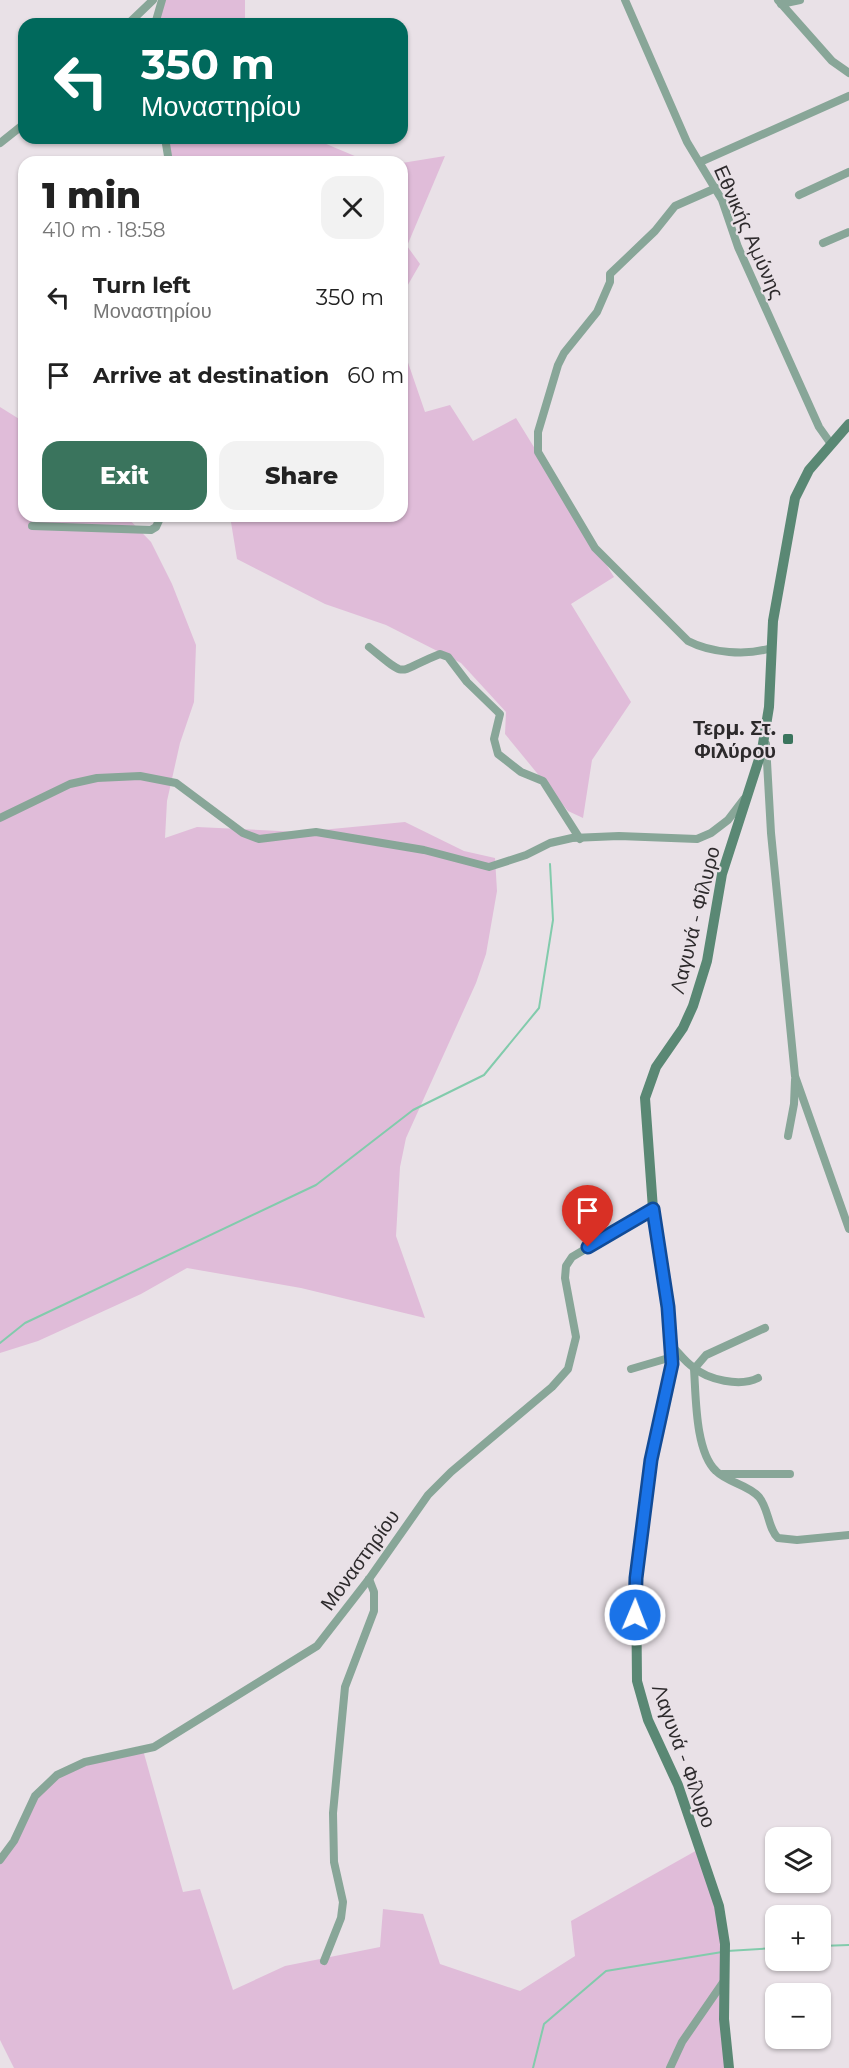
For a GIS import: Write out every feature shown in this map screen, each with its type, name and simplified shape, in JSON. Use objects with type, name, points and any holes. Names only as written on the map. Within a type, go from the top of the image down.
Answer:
[{"type":"street","points":[[134,18],[153,0]]},
{"type":"street","points":[[157,18],[162,0]]},
{"type":"street","name":"Εθνικής Αμύνης","points":[[625,0],[687,142],[716,189],[764,306],[819,427],[831,444]]},
{"type":"street","points":[[779,2],[800,0]]},
{"type":"street","points":[[779,2],[832,61],[849,73]]},
{"type":"street","points":[[700,162],[849,96]]},
{"type":"street","points":[[0,143],[18,129]]},
{"type":"street","points":[[799,195],[849,172]]},
{"type":"street","points":[[716,189],[675,206],[655,231],[610,274],[610,282],[597,312],[564,353],[536,442],[544,465],[595,548],[688,641],[695,645],[743,653],[771,648]]},
{"type":"street","points":[[823,243],[849,232]]},
{"type":"street","name":"Λαγυνά - Φίλυρο","points":[[729,2068],[724,1952],[719,1906],[678,1785],[648,1720],[637,1681],[636,1578],[656,1432],[671,1376],[672,1351],[653,1209],[646,1091],[656,1067],[683,1028],[693,1006],[707,961],[722,874],[765,736],[771,648],[795,498],[805,475],[849,424]]},
{"type":"street","points":[[33,526],[151,530],[158,522]]},
{"type":"street","points":[[369,647],[388,665],[404,671],[440,654],[448,657],[467,682],[500,714],[501,721],[494,739],[498,754],[521,772],[543,781],[580,839]]},
{"type":"street","points":[[765,736],[771,833],[795,1076],[794,1104],[788,1136]]},
{"type":"street","points":[[0,818],[70,784],[97,778],[140,776],[176,783],[243,833],[259,839],[316,832],[424,850],[489,867],[526,855],[550,843],[619,836],[697,839],[711,833],[728,820],[749,793]]},
{"type":"street","points":[[795,1076],[849,1229]]},
{"type":"street","name":"Μοναστηρίου","points":[[0,1860],[14,1841],[35,1796],[45,1783],[85,1762],[154,1747],[317,1646],[369,1579],[401,1530],[440,1482],[552,1387],[568,1370],[576,1337],[565,1278],[566,1266],[572,1257],[653,1209]]},
{"type":"street","points":[[765,1328],[706,1355],[694,1369],[701,1442],[706,1457],[720,1474],[758,1496],[778,1538],[797,1540],[849,1535]]},
{"type":"street","points":[[631,1369],[672,1351],[694,1369],[729,1381],[742,1383],[758,1378]]},
{"type":"street","points":[[720,1474],[790,1474]]},
{"type":"street","points":[[324,1961],[340,1918],[343,1902],[334,1862],[333,1813],[345,1687],[374,1611],[374,1592],[369,1579]]},
{"type":"street","points":[[670,2068],[682,2042],[724,1981]]},
{"type":"shaded area","points":[[162,0],[245,0],[245,18],[157,18]]},
{"type":"shaded area","points":[[166,144],[326,144],[355,156],[168,156]]},
{"type":"shaded area","points":[[445,156],[408,244],[408,162]]},
{"type":"shaded area","points":[[408,247],[420,264],[408,285]]},
{"type":"shaded area","points":[[408,362],[425,412],[450,405],[473,441],[516,418],[614,577],[571,604],[631,702],[592,760],[583,818],[568,811],[505,734],[506,712],[461,663],[386,625],[325,604],[237,559],[231,522],[408,522]]},
{"type":"shaded area","points":[[0,407],[18,418],[18,522],[132,522],[151,542],[172,584],[196,645],[194,702],[180,743],[167,801],[165,838],[197,827],[300,832],[405,822],[464,851],[495,858],[497,891],[486,954],[476,983],[406,1138],[400,1167],[396,1236],[425,1318],[301,1288],[187,1268],[141,1294],[38,1341],[0,1353]]},
{"type":"shaded area","points":[[143,1750],[183,1892],[200,1889],[233,1990],[285,1966],[380,1947],[383,1909],[423,1914],[440,1964],[520,1991],[575,1956],[571,1921],[699,1849],[719,1906],[729,2068],[14,2068],[0,2040],[0,1860],[35,1796],[69,1769]]},
{"type":"waterway","points":[[0,1343],[25,1323],[316,1185],[413,1110],[484,1075],[539,1008],[553,920],[550,864]]},
{"type":"waterway","points":[[831,1946],[849,1945]]},
{"type":"waterway","points":[[727,1951],[765,1949]]},
{"type":"waterway","points":[[533,2068],[544,2024],[606,1971],[722,1952]]},
{"type":"place","name":"Τερμ. Στ. Φιλύρου","points":[[788,739]]},
{"type":"route","points":[[588,1247],[619,1231],[653,1209],[668,1307],[672,1364],[651,1460],[636,1578],[635,1615]]}]
